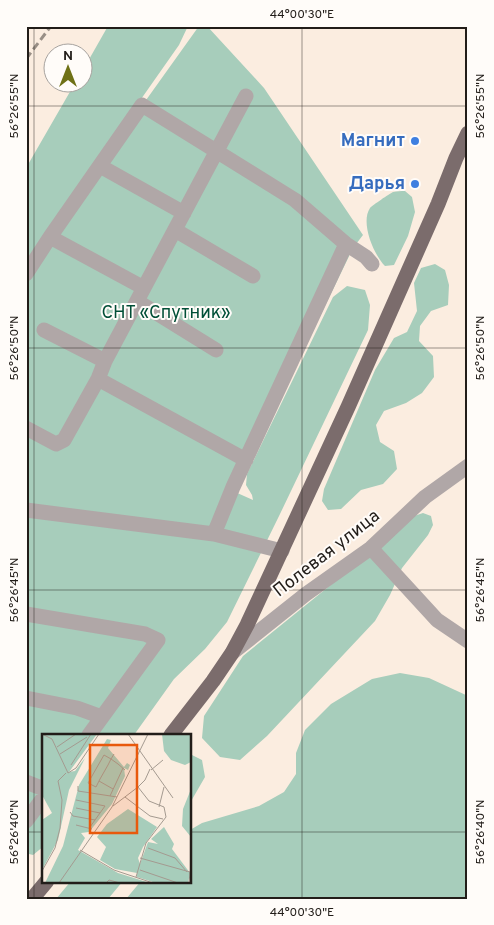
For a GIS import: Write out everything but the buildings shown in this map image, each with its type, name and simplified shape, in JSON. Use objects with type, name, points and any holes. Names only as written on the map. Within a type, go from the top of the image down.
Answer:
[{"type":"main road","points":[[172,734],[208,688],[232,653],[247,625],[396,300],[468,133]]},
{"type":"main road","points":[[30,896],[45,882]]},
{"type":"street","points":[[26,428],[56,444],[64,440],[98,379],[105,361],[246,96]]},
{"type":"street","points":[[26,274],[142,105],[295,200],[346,244],[366,257],[372,264]]},
{"type":"street","points":[[100,166],[184,213]]},
{"type":"street","points":[[175,230],[253,276]]},
{"type":"street","points":[[50,237],[144,288]]},
{"type":"street","points":[[214,534],[233,487],[346,244]]},
{"type":"street","points":[[137,301],[216,350]]},
{"type":"street","points":[[44,330],[105,361]]},
{"type":"street","points":[[98,379],[246,460]]},
{"type":"street","name":"Полевая улица","points":[[232,653],[306,594],[371,548],[425,496],[468,466]]},
{"type":"street","points":[[26,510],[214,534],[282,552]]},
{"type":"street","points":[[371,548],[437,620],[468,641]]},
{"type":"street","points":[[26,614],[145,634],[158,640],[90,734]]},
{"type":"street","points":[[26,698],[77,708],[102,717]]},
{"type":"street","points":[[26,782],[42,788]]},
{"type":"street","points":[[26,821],[42,800]]},
{"type":"green space","points":[[108,26],[188,26],[179,45],[26,263],[26,168],[70,92],[92,92],[92,54]]},
{"type":"green space","name":"СНТ «Спутник»","points":[[199,26],[207,26],[264,88],[363,235],[353,248],[235,492],[253,500],[246,485],[247,474],[333,297],[347,286],[365,290],[370,305],[368,330],[227,622],[205,649],[174,679],[135,734],[42,734],[42,848],[33,855],[29,854],[26,857],[26,268]]},
{"type":"green space","points":[[405,191],[412,197],[415,212],[408,236],[394,265],[385,266],[373,247],[367,230],[367,214],[370,208],[391,193]]},
{"type":"green space","points":[[435,264],[445,270],[449,285],[448,305],[431,311],[420,326],[419,341],[433,356],[434,377],[422,393],[406,403],[384,411],[376,425],[380,442],[394,451],[397,469],[383,484],[361,490],[341,509],[328,510],[322,501],[324,489],[375,370],[394,338],[407,332],[417,311],[414,283],[421,268]]},
{"type":"green space","points":[[423,513],[431,516],[433,525],[428,535],[402,568],[390,595],[375,621],[267,736],[240,760],[220,757],[202,738],[204,716],[243,656],[414,516]]},
{"type":"green space","points":[[400,673],[429,678],[468,696],[468,899],[126,899],[140,882],[191,882],[191,829],[202,823],[259,806],[284,792],[296,774],[296,753],[305,730],[331,704],[372,679]]},
{"type":"green space","points":[[191,754],[202,760],[205,777],[191,801]]},
{"type":"green space","points":[[70,882],[122,882],[108,899],[56,899]]},
{"type":"railway","points":[[26,59],[51,26]]},
{"type":"place","name":"Магнит","points":[[415,141]]},
{"type":"place","name":"Дарья","points":[[415,184]]}]
